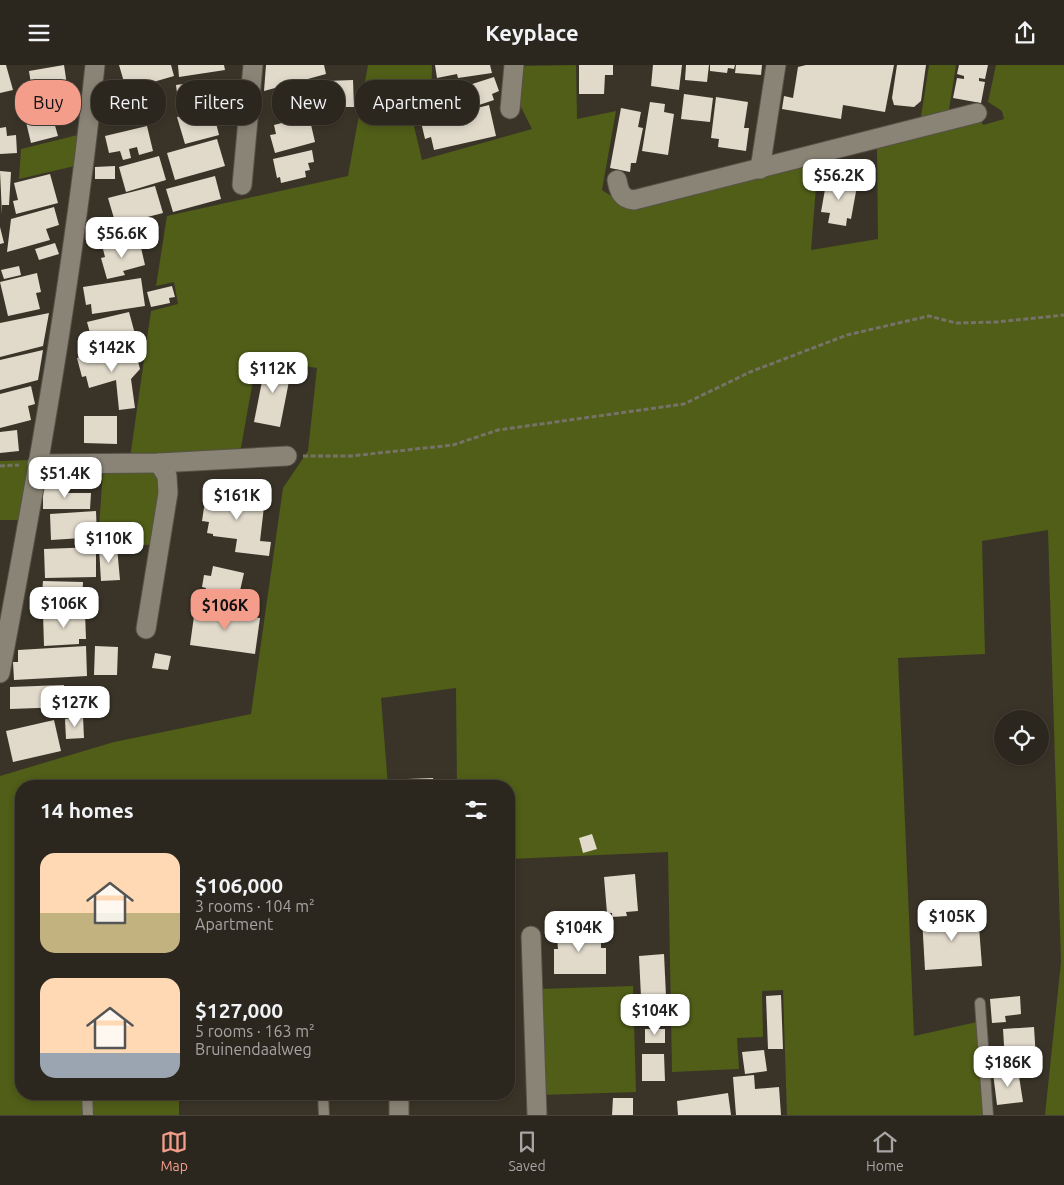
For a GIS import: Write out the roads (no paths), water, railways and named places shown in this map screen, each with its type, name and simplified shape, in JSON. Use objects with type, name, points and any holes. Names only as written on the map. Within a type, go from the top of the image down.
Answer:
[{"type":"street","points":[[0,673],[37,465],[83,181],[95,65]]},
{"type":"street","points":[[242,185],[253,65]]},
{"type":"street","points":[[510,109],[514,65]]},
{"type":"street","points":[[760,169],[776,65]]},
{"type":"street","points":[[617,180],[622,196],[634,200],[977,113]]},
{"type":"street","points":[[37,465],[158,463],[288,456]]},
{"type":"street","points":[[146,629],[168,493],[167,476],[158,463]]},
{"type":"street","points":[[531,936],[537,1115]]},
{"type":"street","points":[[399,1100],[399,1115]]},
{"type":"lane","points":[[980,1003],[988,1115]]},
{"type":"lane","points":[[87,1100],[88,1115]]},
{"type":"lane","points":[[323,1100],[324,1115]]}]
